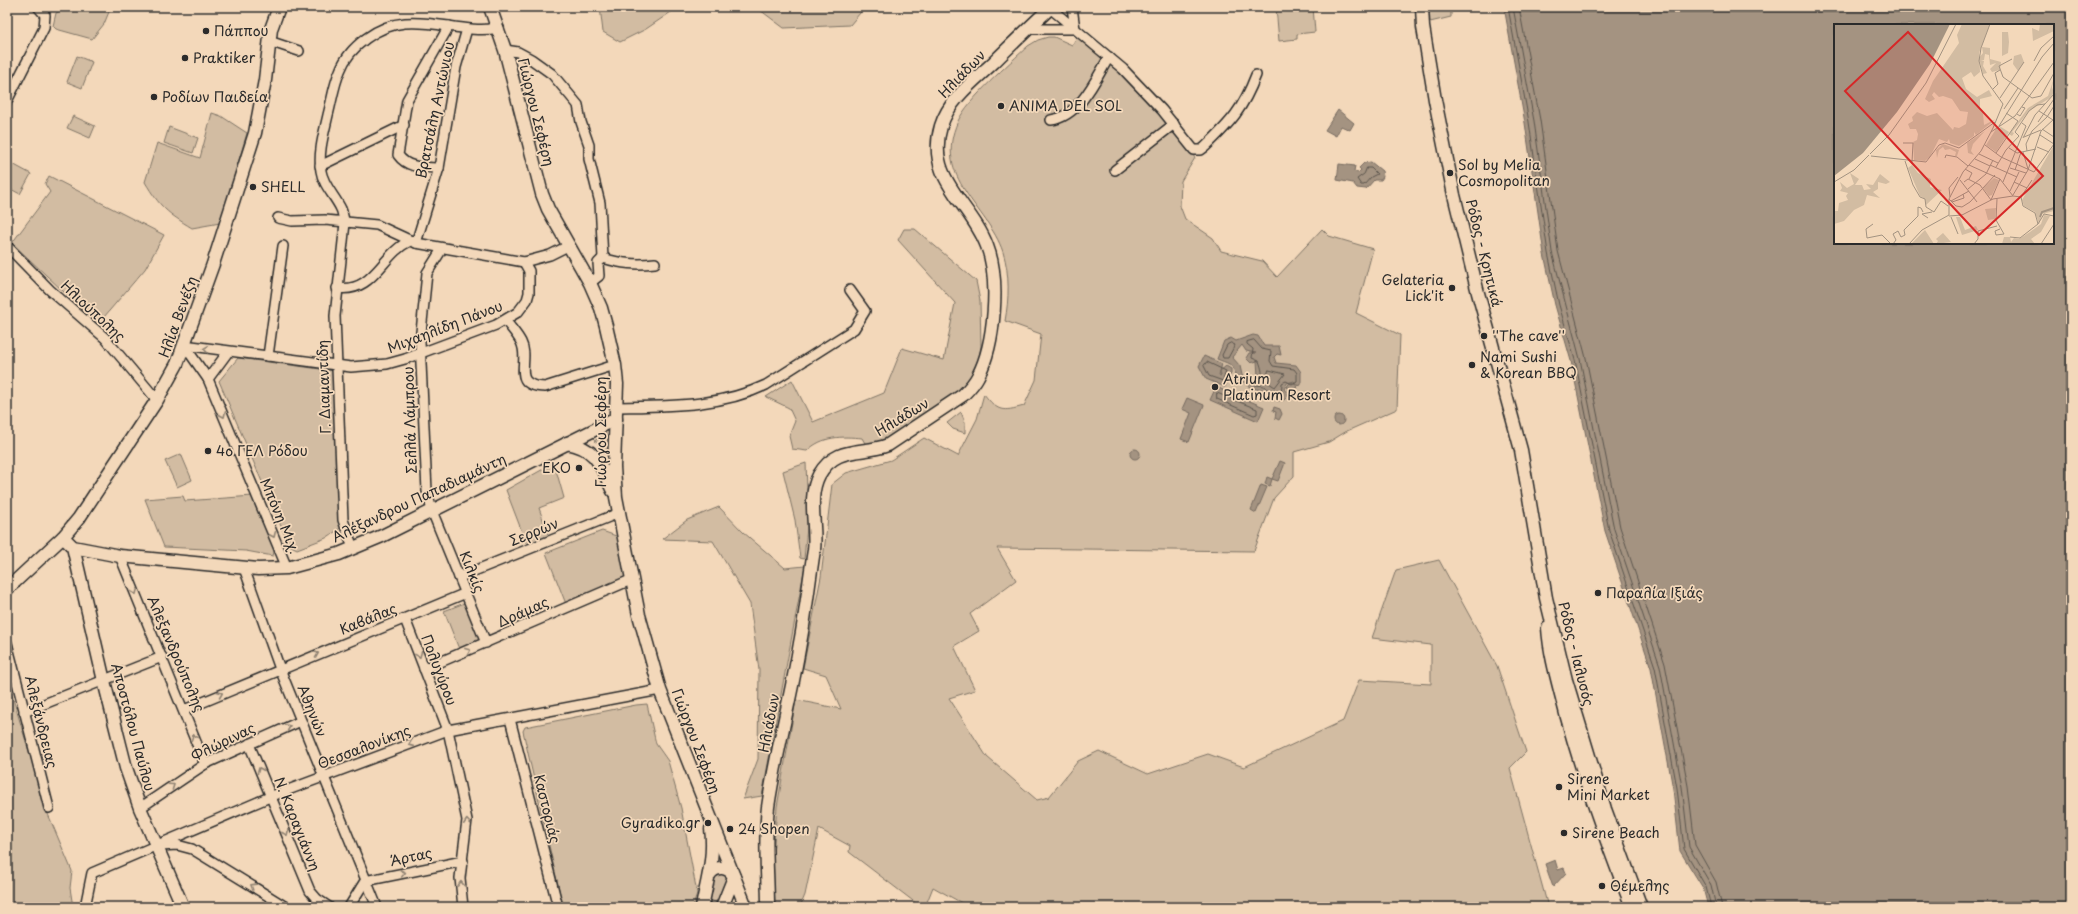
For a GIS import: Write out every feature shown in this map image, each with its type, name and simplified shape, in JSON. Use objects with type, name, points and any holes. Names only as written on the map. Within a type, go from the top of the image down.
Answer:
[{"type":"street","points":[[7,101],[44,28],[45,15],[38,7]]},
{"type":"street","name":"Ηλία Βενέζη","points":[[7,589],[63,537],[79,518],[157,400],[177,364],[213,264],[255,133],[266,80],[269,41],[279,7]]},
{"type":"street","name":"Γιώργου Σεφέρη","points":[[490,7],[499,28],[538,183],[548,209],[590,283],[601,308],[615,365],[617,413],[614,468],[616,497],[639,615],[660,690],[746,907]]},
{"type":"street","points":[[1051,7],[1075,29],[1124,69],[1174,124],[1194,150],[1201,150],[1231,122],[1247,98],[1256,75]]},
{"type":"street","name":"Ηλιάδων","points":[[768,907],[768,807],[800,643],[816,537],[813,497],[816,485],[824,468],[838,456],[851,451],[879,448],[888,445],[963,395],[973,385],[979,375],[989,343],[992,321],[994,296],[992,266],[988,246],[954,194],[943,174],[939,162],[938,139],[946,113],[960,95],[1051,7]]},
{"type":"street","points":[[1072,7],[1075,29]]},
{"type":"street","name":"Ρόδος - Κρητικά","points":[[1422,7],[1423,27],[1435,100],[1454,195],[1480,300],[1521,450],[1546,598]]},
{"type":"street","points":[[345,223],[341,209],[325,182],[320,166],[322,140],[340,70],[346,58],[363,40],[391,26],[418,23],[480,31],[499,28]]},
{"type":"street","points":[[439,168],[415,167],[401,160],[398,155],[404,125],[406,100],[449,26]]},
{"type":"street","name":"Βρατσάλη Αντώνιου","points":[[413,242],[439,168],[456,67],[467,29]]},
{"type":"street","points":[[1028,29],[1075,29]]},
{"type":"street","points":[[269,41],[299,51]]},
{"type":"street","points":[[505,50],[518,52],[552,74],[578,105],[581,122],[589,145],[589,159],[600,203],[603,258],[598,263],[599,276],[590,283]]},
{"type":"street","points":[[1051,120],[1060,119],[1072,110],[1089,90],[1109,57]]},
{"type":"street","points":[[1115,170],[1174,124]]},
{"type":"street","points":[[320,166],[404,125]]},
{"type":"street","points":[[278,218],[292,221],[330,220],[345,223],[377,225],[391,230],[413,242],[442,249],[524,262],[550,255],[568,246]]},
{"type":"street","name":"Γ. Διαμαντίδη","points":[[345,223],[335,316],[343,520],[353,548]]},
{"type":"street","points":[[337,288],[347,289],[355,287],[376,273],[400,245],[413,242]]},
{"type":"street","name":"Ηλιούπολης","points":[[7,246],[50,290],[105,338],[157,400]]},
{"type":"street","points":[[268,356],[282,246]]},
{"type":"street","name":"Σελλά Λάμπρου","points":[[432,511],[427,491],[422,352],[420,342],[427,273],[442,249]]},
{"type":"street","points":[[603,258],[625,264],[655,263]]},
{"type":"street","name":"Μιχαηλίδη Πάνου","points":[[184,345],[228,352],[351,366],[387,364],[506,321],[518,312],[527,300],[529,271],[524,262]]},
{"type":"street","points":[[617,413],[703,403],[753,391],[766,386],[854,329],[865,311],[850,290]]},
{"type":"street","points":[[506,321],[521,341],[523,375],[529,384],[533,386],[545,387],[615,365]]},
{"type":"street","name":"Μπόνη Μιχ.","points":[[184,345],[208,379],[287,568]]},
{"type":"street","points":[[208,379],[228,352]]},
{"type":"street","name":"Αλέξανδρου Παπαδιαμάντη","points":[[73,548],[120,556],[271,570],[316,561],[353,548],[432,511],[568,443],[617,413]]},
{"type":"street","points":[[568,443],[581,445],[596,457],[616,497]]},
{"type":"street","name":"Κιλκίς","points":[[432,511],[486,643]]},
{"type":"street","name":"Σερρών","points":[[459,577],[619,512]]},
{"type":"street","points":[[63,537],[73,548]]},
{"type":"street","name":"Αποστόλου Παύλου","points":[[73,548],[126,768],[140,808],[183,907]]},
{"type":"street","name":"Αλεξανδρούπολης","points":[[120,556],[205,764]]},
{"type":"street","name":"Αθηνών","points":[[244,568],[280,669],[365,881],[377,907]]},
{"type":"street","name":"Δράμας","points":[[424,669],[633,579]]},
{"type":"street","name":"Καβάλας","points":[[184,710],[466,593]]},
{"type":"street","name":"Ρόδος - Ιαλυσός","points":[[1546,598],[1569,693],[1598,786],[1641,907]]},
{"type":"street","name":"Ρόδος - Ιαλυσός","points":[[1546,598],[1549,645],[1575,748],[1632,907]]},
{"type":"street","name":"Πολυγύρου","points":[[405,619],[448,730],[467,820],[460,878],[463,907]]},
{"type":"street","name":"Αλεξάνδρειας","points":[[7,643],[49,808]]},
{"type":"street","points":[[24,712],[162,657]]},
{"type":"street","name":"Θεσσαλονίκης","points":[[85,907],[92,873],[272,796],[324,776],[448,730],[660,690]]},
{"type":"street","name":"Καστοριάς","points":[[510,719],[558,907]]},
{"type":"street","name":"Φλώρινας","points":[[140,808],[205,764],[301,721]]},
{"type":"street","name":"Ν. Καραγιάννη","points":[[249,744],[272,796],[310,891],[316,899],[328,907]]},
{"type":"street","points":[[704,905],[712,848],[708,814]]},
{"type":"street","points":[[156,846],[177,845],[192,849],[286,907]]},
{"type":"street","name":"Άρτας","points":[[365,881],[463,861]]},
{"type":"street","points":[[709,875],[715,870],[722,868],[730,870],[734,877],[722,907]]},
{"type":"street","points":[[349,907],[365,881]]},
{"type":"shaded area","points":[[67,7],[111,7],[104,24],[92,39],[56,29],[53,26],[56,13]]},
{"type":"shaded area","points":[[600,7],[675,7],[674,10],[646,29],[620,42],[603,32]]},
{"type":"shaded area","points":[[756,7],[865,7],[850,25],[784,28]]},
{"type":"shaded area","points":[[1276,7],[1313,7],[1315,32],[1297,34],[1297,39],[1279,41]]},
{"type":"shaded area","points":[[1429,7],[1451,7],[1451,17],[1430,22]]},
{"type":"shaded area","points":[[1054,37],[1072,45],[1077,37],[1114,65],[1169,120],[1195,158],[1181,181],[1180,206],[1185,219],[1213,238],[1221,251],[1262,261],[1277,277],[1322,229],[1329,236],[1373,249],[1356,313],[1400,335],[1397,409],[1347,431],[1329,442],[1294,452],[1294,476],[1274,498],[1254,551],[997,548],[1016,580],[970,614],[979,631],[954,646],[975,690],[949,698],[987,757],[1037,800],[1049,797],[1078,761],[1099,751],[1148,774],[1208,754],[1244,767],[1343,721],[1359,680],[1431,684],[1431,645],[1372,638],[1396,570],[1439,560],[1497,666],[1526,752],[1510,768],[1548,907],[969,907],[933,887],[925,907],[921,907],[849,852],[850,846],[819,829],[805,895],[800,907],[775,907],[773,855],[777,807],[796,700],[841,709],[826,675],[803,668],[821,577],[832,484],[846,473],[891,460],[924,438],[958,456],[977,419],[984,394],[993,404],[1001,409],[1005,410],[1024,406],[1036,380],[1041,334],[1005,321],[1008,287],[1007,269],[1003,252],[996,236],[965,191],[957,176],[952,159],[952,141],[958,121],[963,112],[980,92],[1028,46],[1038,40]]},
{"type":"shaded area","points":[[77,56],[92,62],[82,88],[67,82]]},
{"type":"shaded area","points":[[212,113],[221,116],[247,133],[220,223],[192,228],[165,209],[155,198],[145,182],[157,143],[200,158]]},
{"type":"shaded area","points":[[73,116],[95,126],[90,138],[67,128]]},
{"type":"shaded area","points":[[169,127],[198,138],[193,153],[164,143]]},
{"type":"shaded area","points":[[7,161],[31,174],[20,194],[7,187]]},
{"type":"shaded area","points":[[49,176],[164,235],[145,269],[98,324],[12,243],[50,192],[45,184]]},
{"type":"shaded area","points":[[904,229],[915,229],[976,281],[980,301],[981,346],[979,358],[970,378],[957,393],[901,429],[889,441],[866,445],[862,438],[840,437],[819,442],[807,451],[792,449],[789,436],[795,421],[789,408],[766,397],[792,380],[813,422],[884,393],[902,348],[944,360],[955,303],[898,240]]},
{"type":"shaded area","points":[[238,358],[335,371],[342,527],[326,538],[297,549],[289,545],[219,381]]},
{"type":"shaded area","points":[[961,412],[965,422],[965,433],[953,429],[947,423]]},
{"type":"shaded area","points":[[606,434],[609,435],[612,467],[601,445],[594,441]]},
{"type":"shaded area","points":[[181,454],[192,480],[177,487],[165,461]]},
{"type":"shaded area","points":[[554,463],[564,498],[539,508],[549,537],[527,545],[506,490]]},
{"type":"shaded area","points":[[806,463],[808,516],[804,559],[800,558],[795,520],[783,471]]},
{"type":"shaded area","points":[[183,496],[185,501],[253,496],[276,544],[273,556],[246,551],[164,547],[145,499]]},
{"type":"shaded area","points":[[719,507],[743,532],[785,568],[805,566],[762,796],[743,799],[758,759],[759,670],[750,604],[713,541],[662,539],[687,520]]},
{"type":"shaded area","points":[[602,531],[619,537],[628,578],[566,604],[546,553]]},
{"type":"shaded area","points":[[467,602],[482,641],[459,649],[444,611]]},
{"type":"shaded area","points":[[7,679],[48,814],[72,871],[70,888],[73,907],[7,907]]},
{"type":"shaded area","points":[[647,704],[656,744],[668,761],[681,808],[697,893],[693,907],[563,907],[523,731],[525,727]]},
{"type":"shaded area","points":[[718,871],[728,877],[719,901],[715,902],[709,899],[713,877]]},
{"type":"water","points":[[1504,7],[2071,7],[2071,907],[1708,907],[1703,888],[1680,851],[1673,789],[1651,668],[1605,531],[1571,361],[1555,305],[1544,254],[1525,123]]},
{"type":"water","points":[[1338,110],[1354,123],[1350,130],[1341,126],[1336,136],[1325,130]]},
{"type":"water","points":[[1371,162],[1382,171],[1383,177],[1381,180],[1374,180],[1366,189],[1357,188],[1353,183],[1337,180],[1339,164],[1355,166],[1354,171],[1358,173],[1361,170],[1359,168],[1364,163]]},
{"type":"water","points":[[1253,335],[1258,336],[1264,346],[1279,346],[1281,355],[1277,354],[1274,357],[1276,363],[1296,365],[1301,372],[1301,385],[1298,386],[1294,381],[1287,383],[1284,389],[1289,395],[1284,400],[1277,401],[1262,390],[1251,388],[1242,381],[1232,381],[1235,376],[1235,372],[1232,366],[1217,359],[1224,341],[1231,338],[1236,341]],"holes":[[[1242,345],[1246,351],[1256,353],[1249,353],[1246,358],[1251,363],[1257,361],[1258,376],[1251,380],[1246,380],[1242,375],[1240,366],[1232,357]]]},
{"type":"water","points":[[1204,356],[1222,364],[1220,371],[1226,366],[1231,369],[1231,374],[1225,387],[1206,379],[1199,366]]},
{"type":"water","points":[[1290,383],[1294,383],[1296,387],[1294,391],[1290,391],[1288,389],[1288,385]]},
{"type":"water","points":[[1216,387],[1264,407],[1258,421],[1210,400]]},
{"type":"water","points":[[1187,398],[1204,405],[1189,442],[1181,439],[1191,413],[1182,409]]},
{"type":"water","points":[[1274,407],[1280,409],[1282,414],[1279,420],[1275,418],[1276,412],[1273,411]]},
{"type":"water","points":[[1339,415],[1344,420],[1339,425],[1334,420]]},
{"type":"water","points":[[1135,449],[1140,454],[1135,459],[1130,454]]},
{"type":"water","points":[[1280,461],[1285,463],[1278,481],[1272,479]]},
{"type":"water","points":[[1267,477],[1272,479],[1270,486],[1265,484]]},
{"type":"water","points":[[1261,485],[1267,487],[1256,513],[1251,510]]},
{"type":"water","points":[[1555,860],[1558,870],[1564,868],[1566,873],[1553,887],[1545,864]]},
{"type":"place","name":"Πάππου","points":[[206,31]]},
{"type":"place","name":"Praktiker","points":[[185,58]]},
{"type":"place","name":"Ροδίων Παιδεία","points":[[154,97]]},
{"type":"place","name":"ANIMA DEL SOL","points":[[1001,106]]},
{"type":"place","name":"Sol by Melia Cosmopolitan","points":[[1450,173]]},
{"type":"place","name":"SHELL","points":[[253,187]]},
{"type":"place","name":"Gelateria Lick'it","points":[[1452,288]]},
{"type":"place","name":"''The cave''","points":[[1484,336]]},
{"type":"place","name":"Nami Sushi & Korean BBQ","points":[[1472,365]]},
{"type":"place","name":"Atrium Platinum Resort","points":[[1215,387]]},
{"type":"place","name":"4ο ΓΕΛ Ρόδου","points":[[208,451]]},
{"type":"place","name":"EKO","points":[[579,468]]},
{"type":"place","name":"Παραλία Ιξιάς","points":[[1598,593]]},
{"type":"place","name":"Sirene Mini Market","points":[[1559,787]]},
{"type":"place","name":"Gyradiko.gr","points":[[708,823]]},
{"type":"place","name":"24 Shopen","points":[[730,829]]},
{"type":"place","name":"Sirene Beach","points":[[1564,833]]},
{"type":"place","name":"Θέμελης","points":[[1602,886]]}]
